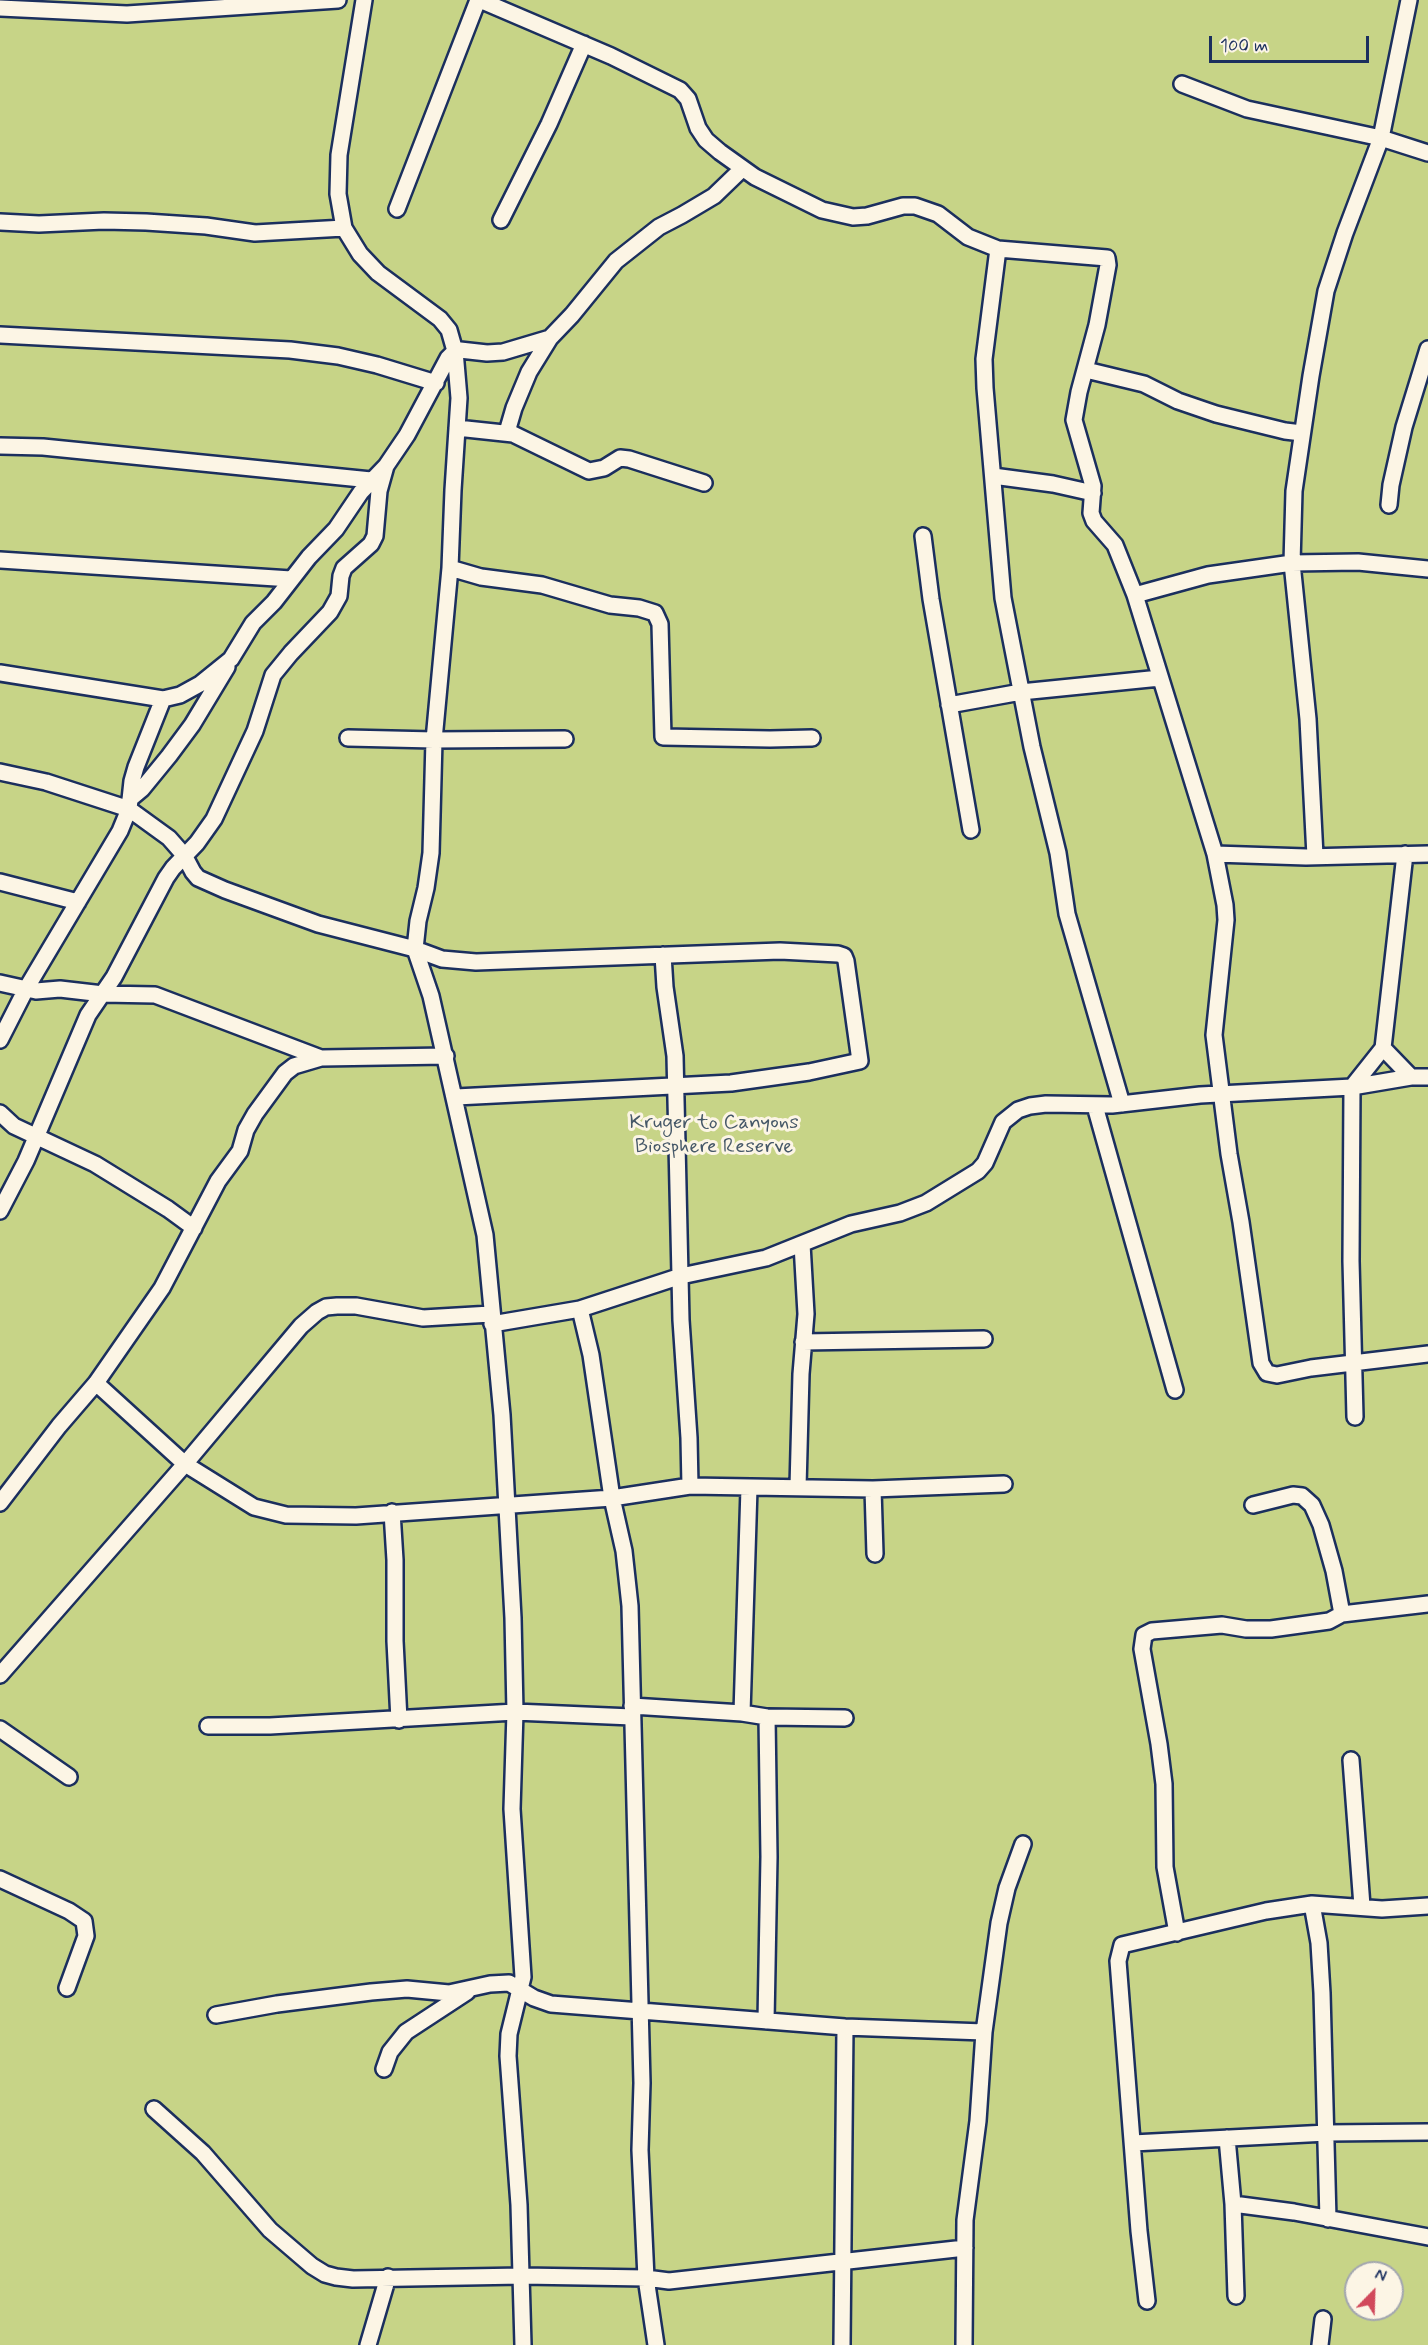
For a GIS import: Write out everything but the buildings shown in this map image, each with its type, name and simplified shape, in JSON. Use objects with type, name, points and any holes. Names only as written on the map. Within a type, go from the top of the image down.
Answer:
[{"type":"street","points":[[0,8],[127,14],[338,0]]},
{"type":"street","points":[[364,0],[339,155],[338,194],[344,228],[360,254],[378,273],[440,319],[449,330],[455,351],[459,398],[450,568],[434,740],[431,853],[415,949],[431,996],[446,1056],[485,1235],[502,1415],[515,1712],[512,1809],[522,1961],[521,1989],[509,2034],[508,2056],[519,2205],[523,2345]]},
{"type":"street","points":[[397,209],[479,0],[584,44],[680,90],[688,99],[698,128],[706,140],[742,169],[822,210],[853,217],[867,216],[903,206],[921,208],[938,214],[968,237],[998,249],[1107,258],[1108,266],[1074,420],[1093,486],[1091,513],[1094,521],[1115,545],[1135,595],[1215,854],[1226,921],[1214,1035],[1263,1370],[1271,1375],[1277,1375],[1311,1368],[1428,1354]]},
{"type":"street","points":[[1315,856],[1308,719],[1292,562],[1294,491],[1326,291],[1381,138],[1409,0]]},
{"type":"street","points":[[501,220],[554,114],[584,44]]},
{"type":"street","points":[[1182,84],[1248,109],[1381,138],[1428,153]]},
{"type":"street","points":[[507,432],[529,372],[550,338],[616,261],[658,227],[714,196],[742,169]]},
{"type":"street","points":[[0,222],[39,224],[146,222],[206,226],[255,233],[344,228]]},
{"type":"street","points":[[998,249],[984,359],[1003,598],[1042,793],[1058,853],[1067,914],[1122,1104]]},
{"type":"street","points":[[0,335],[290,350],[338,356],[436,383]]},
{"type":"street","points":[[130,804],[192,725],[253,623],[274,602],[309,557],[336,529],[371,480],[386,466],[407,435],[436,383],[444,363],[455,351],[503,352],[550,338]]},
{"type":"street","points":[[1389,506],[1391,485],[1404,427],[1428,349]]},
{"type":"street","points":[[1086,370],[1144,384],[1178,401],[1216,414],[1302,433]]},
{"type":"street","points":[[457,428],[507,432],[527,439],[589,471],[604,468],[620,458],[704,483]]},
{"type":"street","points":[[0,446],[65,449],[371,480]]},
{"type":"street","points":[[0,1210],[36,1137],[88,1015],[133,943],[166,878],[197,843],[214,819],[255,732],[273,675],[330,612],[339,596],[344,568],[370,544],[375,536],[379,491],[386,466]]},
{"type":"street","points":[[993,476],[1053,484],[1093,493]]},
{"type":"street","points":[[923,536],[971,830]]},
{"type":"street","points":[[0,560],[291,579]]},
{"type":"street","points":[[1135,595],[1208,575],[1292,562],[1358,562],[1428,569]]},
{"type":"street","points":[[450,568],[481,578],[542,585],[610,604],[655,613],[660,624],[663,737],[770,740],[812,738]]},
{"type":"street","points":[[0,673],[163,699],[188,691],[231,660]]},
{"type":"street","points":[[949,705],[1021,692],[1160,678]]},
{"type":"street","points":[[0,1040],[26,989],[112,848],[130,804],[136,767],[163,699]]},
{"type":"street","points":[[348,738],[565,739]]},
{"type":"street","points":[[0,772],[130,804],[169,838],[184,855],[192,872],[198,878],[225,890],[318,924],[452,961],[780,951],[827,952],[844,956],[849,971],[860,1061],[762,1080],[456,1097]]},
{"type":"street","points":[[1215,854],[1315,856],[1405,854],[1427,849]]},
{"type":"street","points":[[1355,1417],[1351,1261],[1352,1087],[1383,1048],[1405,854]]},
{"type":"street","points":[[0,882],[78,902]]},
{"type":"street","points":[[663,955],[665,987],[674,1037],[681,1320],[690,1486]]},
{"type":"street","points":[[0,983],[26,989],[60,989],[167,998],[321,1058]]},
{"type":"street","points":[[1383,1048],[1411,1077]]},
{"type":"street","points":[[3,1492],[96,1383],[162,1288],[218,1181],[240,1151],[246,1130],[277,1081],[294,1066],[321,1058],[446,1056]]},
{"type":"street","points":[[0,1675],[185,1464],[301,1326],[326,1307],[356,1306],[423,1318],[492,1319],[580,1309],[681,1276],[766,1258],[851,1224],[890,1215],[926,1203],[971,1177],[985,1163],[1003,1122],[1018,1110],[1046,1104],[1095,1106],[1221,1094],[1352,1087],[1411,1077],[1428,1077]]},
{"type":"street","points":[[1095,1106],[1175,1390]]},
{"type":"street","points":[[0,1113],[14,1126],[95,1164],[168,1209],[194,1228]]},
{"type":"street","points":[[798,1487],[801,1374],[806,1314],[802,1244]]},
{"type":"street","points":[[580,1309],[597,1391],[612,1498],[627,1573],[630,1606],[640,2011],[640,2150],[646,2278],[656,2345]]},
{"type":"street","points":[[803,1342],[984,1339]]},
{"type":"street","points":[[96,1383],[185,1464],[244,1502],[267,1512],[286,1515],[356,1516],[612,1498],[690,1486],[873,1489],[1004,1484]]},
{"type":"street","points":[[742,1713],[749,1488]]},
{"type":"street","points":[[873,1489],[875,1554]]},
{"type":"street","points":[[1253,1505],[1293,1495],[1302,1496],[1312,1505],[1328,1548],[1342,1614]]},
{"type":"street","points":[[392,1512],[399,1720]]},
{"type":"street","points":[[1176,1933],[1165,1867],[1164,1784],[1142,1649],[1143,1637],[1152,1631],[1208,1625],[1271,1629],[1329,1621],[1342,1614],[1428,1604]]},
{"type":"street","points":[[208,1726],[270,1726],[515,1712],[632,1711],[845,1718]]},
{"type":"street","points":[[766,2021],[769,1857],[767,1717]]},
{"type":"street","points":[[0,1729],[69,1777]]},
{"type":"street","points":[[1351,1760],[1362,1906]]},
{"type":"street","points":[[964,2345],[965,2220],[978,2121],[984,2032],[999,1923],[1007,1888],[1023,1844]]},
{"type":"street","points":[[0,1879],[69,1911],[84,1921],[86,1936],[67,1988]]},
{"type":"street","points":[[1312,1904],[1319,1943],[1327,2133],[1328,2219]]},
{"type":"street","points":[[1147,2301],[1139,2231],[1119,1949],[1125,1943],[1266,1911],[1312,1904],[1400,1909],[1428,1906]]},
{"type":"street","points":[[216,2015],[277,2004],[371,1992],[407,1989],[449,1993],[503,1983],[512,1984],[534,1998],[551,2004],[766,2021],[984,2032]]},
{"type":"street","points":[[384,2069],[390,2052],[406,2032],[469,1990]]},
{"type":"street","points":[[842,2345],[845,2026]]},
{"type":"street","points":[[154,2109],[203,2153],[270,2230],[312,2266],[325,2274],[336,2277],[353,2279],[522,2276],[646,2278],[669,2281],[965,2248]]},
{"type":"street","points":[[1133,2143],[1327,2133],[1428,2132]]},
{"type":"street","points":[[1227,2138],[1233,2204],[1236,2296]]},
{"type":"street","points":[[1233,2204],[1294,2212],[1428,2237]]},
{"type":"street","points":[[368,2345],[388,2277]]},
{"type":"street","points":[[1320,2345],[1323,2319]]},
{"type":"green space","name":"Kruger to Canyons Biosphere Reserve","points":[[0,0],[1428,0],[1428,2345],[0,2345]]}]
